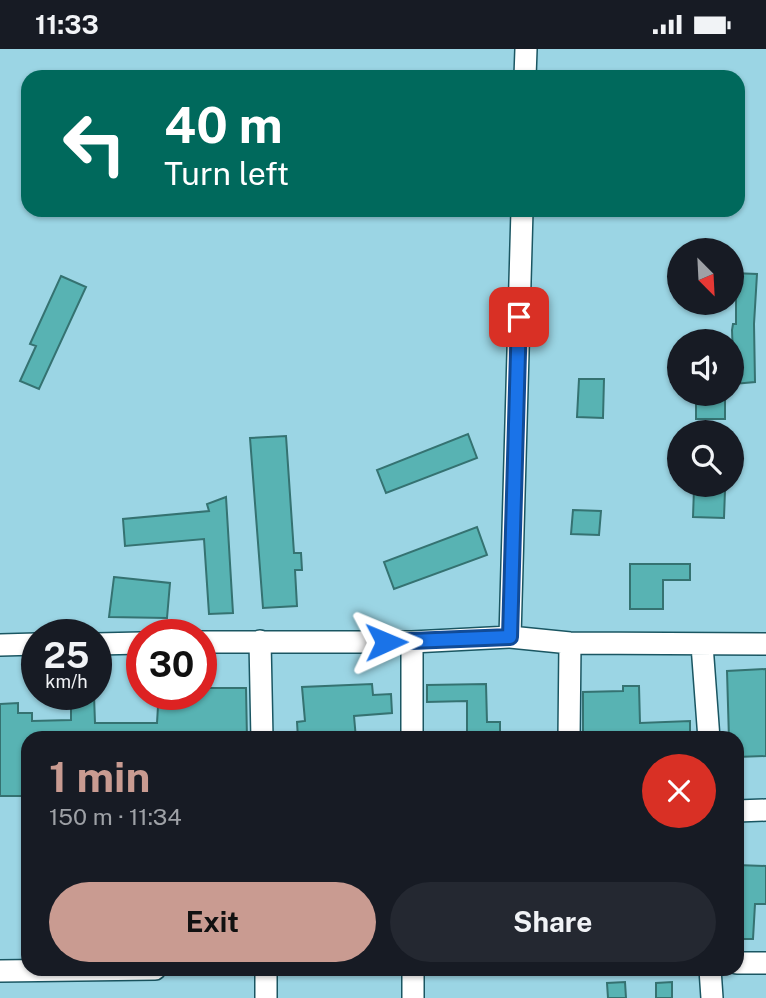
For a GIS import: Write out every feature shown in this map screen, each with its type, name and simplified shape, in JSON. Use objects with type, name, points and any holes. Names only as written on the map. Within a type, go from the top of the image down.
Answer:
[{"type":"street","points":[[525,70],[526,49]]},
{"type":"street","points":[[510,637],[522,217]]},
{"type":"street","points":[[217,642],[412,642],[510,637],[570,643],[766,644]]},
{"type":"street","points":[[260,641],[262,731]]},
{"type":"street","points":[[412,642],[412,731]]},
{"type":"street","points":[[569,731],[570,643]]},
{"type":"street","points":[[0,645],[21,644]]},
{"type":"street","points":[[702,645],[708,731]]},
{"type":"street","points":[[744,811],[766,810]]},
{"type":"street","points":[[744,963],[766,963]]},
{"type":"street","points":[[0,971],[21,971]]},
{"type":"street","points":[[266,976],[266,998]]},
{"type":"street","points":[[413,976],[413,998]]},
{"type":"street","points":[[710,976],[712,998]]},
{"type":"building","points":[[744,273],[757,274],[755,382],[744,383],[744,329],[732,329],[733,324],[736,324],[736,315],[744,315]]},
{"type":"building","points":[[61,276],[86,287],[39,389],[20,381],[36,346],[30,344]]},
{"type":"building","points":[[579,379],[604,379],[603,418],[577,417]]},
{"type":"building","points":[[696,406],[725,406],[725,419],[696,419]]},
{"type":"building","points":[[468,434],[477,458],[386,493],[377,470]]},
{"type":"building","points":[[286,436],[294,553],[301,553],[302,570],[295,570],[297,606],[263,608],[250,438]]},
{"type":"building","points":[[226,497],[233,613],[209,614],[204,539],[125,546],[123,519],[209,511],[207,504]]},
{"type":"building","points":[[694,497],[725,497],[724,518],[693,517]]},
{"type":"building","points":[[573,510],[601,511],[599,535],[571,534]]},
{"type":"building","points":[[477,527],[487,555],[394,589],[384,562]]},
{"type":"building","points":[[630,564],[690,564],[690,580],[663,580],[663,609],[630,609]]},
{"type":"building","points":[[114,577],[170,583],[167,618],[109,617]]},
{"type":"building","points":[[766,669],[766,756],[744,757],[744,731],[729,731],[727,671]]},
{"type":"building","points":[[372,684],[373,695],[391,694],[392,713],[354,716],[355,731],[298,731],[297,722],[305,721],[302,687]]},
{"type":"building","points":[[486,684],[487,722],[500,722],[500,731],[467,731],[467,701],[427,702],[427,685]]},
{"type":"building","points":[[623,686],[639,686],[640,723],[690,721],[690,731],[583,731],[583,692],[623,691]]},
{"type":"building","points":[[217,688],[246,688],[247,731],[21,731],[21,796],[0,796],[0,704],[18,703],[18,713],[32,713],[32,721],[71,720],[71,710],[95,710],[95,723],[157,723],[158,710],[217,710]]},
{"type":"building","points":[[744,865],[766,866],[766,904],[755,904],[753,939],[744,939]]},
{"type":"building","points":[[625,982],[626,998],[608,998],[607,983]]},
{"type":"building","points":[[672,982],[672,998],[656,998],[656,983]]},
{"type":"route","points":[[386,642],[510,637],[519,317]]}]
